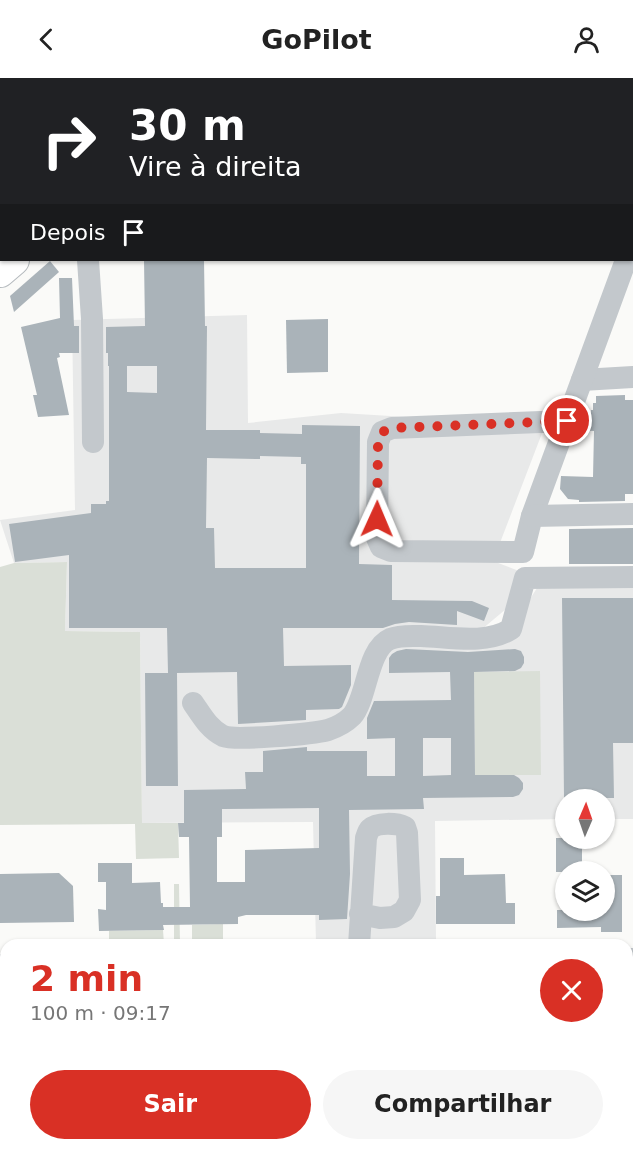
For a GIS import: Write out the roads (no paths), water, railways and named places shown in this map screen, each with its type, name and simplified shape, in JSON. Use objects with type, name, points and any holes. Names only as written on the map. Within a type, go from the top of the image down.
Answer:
[{"type":"main road","points":[[0,272],[13,261]]},
{"type":"street","points":[[88,261],[92,314],[93,442]]},
{"type":"street","points":[[567,421],[392,428],[382,432],[378,442],[377,538],[381,547],[391,551],[523,552],[532,516],[627,261]]},
{"type":"street","points":[[582,380],[633,378]]},
{"type":"street","points":[[532,516],[633,514]]},
{"type":"street","points":[[192,703],[212,730],[227,737],[297,734],[327,730],[344,724],[354,714],[376,654],[387,640],[404,636],[482,638],[502,634],[511,629],[525,578],[633,577]]},
{"type":"street","points":[[359,939],[360,915]]}]
